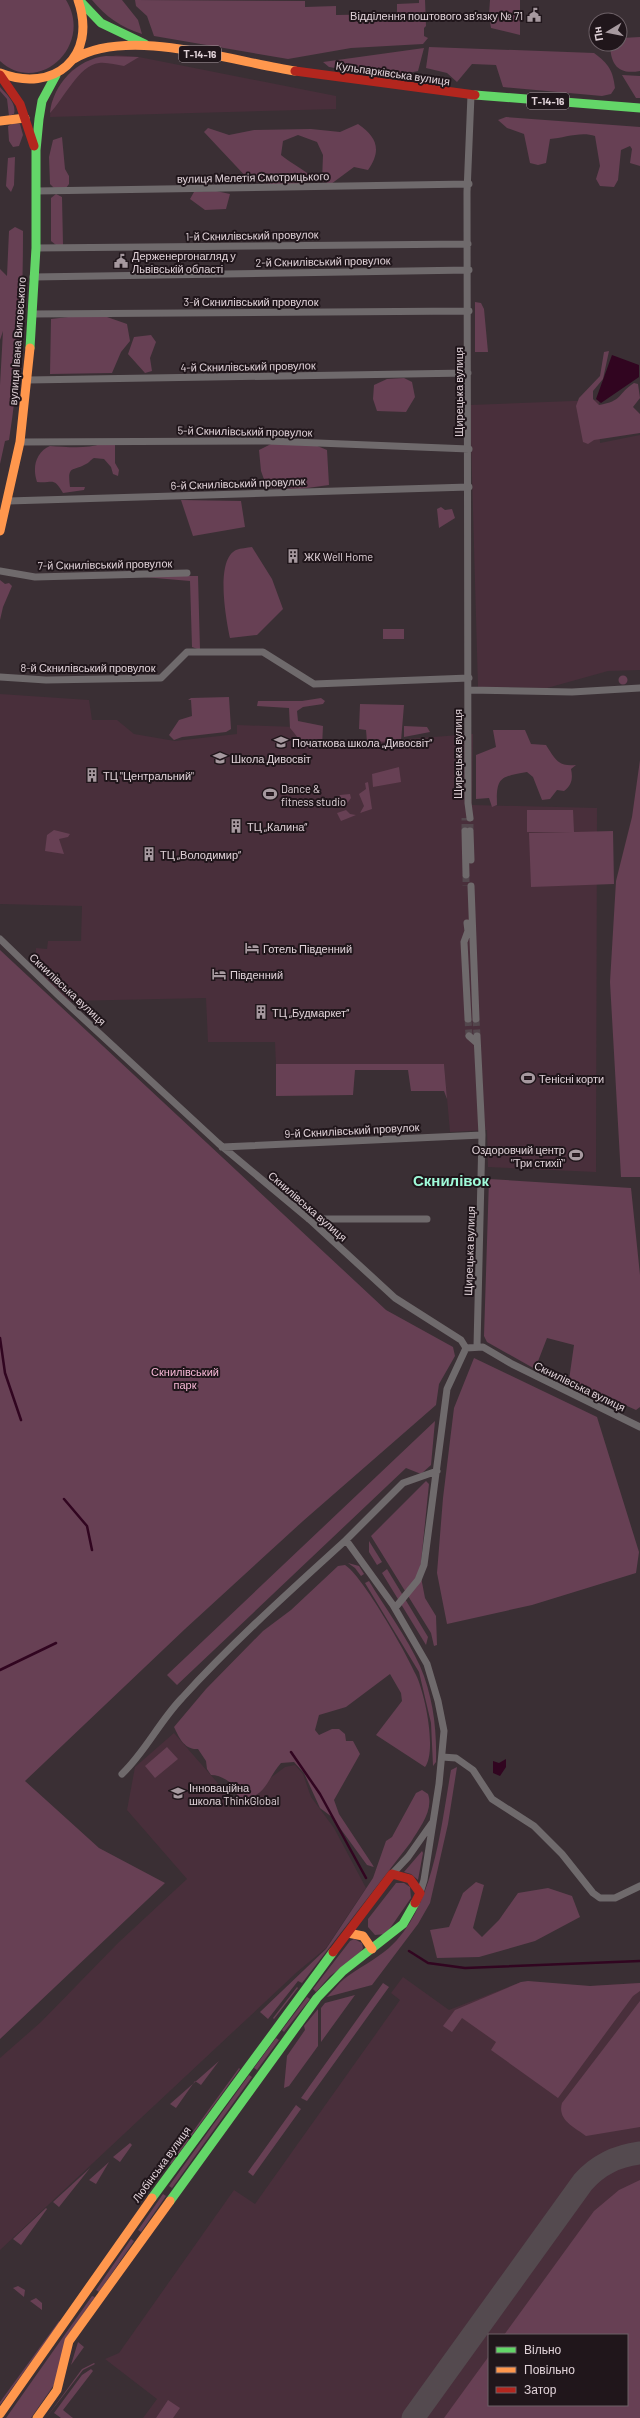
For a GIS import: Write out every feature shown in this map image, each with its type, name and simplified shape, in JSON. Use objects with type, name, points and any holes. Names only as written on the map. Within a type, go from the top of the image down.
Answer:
[{"type":"street","name":"Кульпарківська вулиця","points":[[79,0],[101,23],[146,44]]},
{"type":"street","points":[[74,59],[84,38],[84,18],[79,0]]},
{"type":"street","name":"Кульпарківська вулиця","points":[[74,59],[87,51],[105,47],[146,44],[288,70],[471,95],[640,108]]},
{"type":"street","name":"Т-14-16","points":[[0,74],[20,81],[33,81],[56,75],[74,59]]},
{"type":"street","name":"вулиця Івана Виговського","points":[[0,74],[20,104],[36,150]]},
{"type":"street","name":"вулиця Івана Виговського","points":[[0,531],[8,501],[20,442],[28,380],[33,277],[36,248],[36,150],[42,101],[56,75]]},
{"type":"street","name":"Щирецька вулиця","points":[[468,818],[469,270],[467,192],[469,184],[471,95]]},
{"type":"street","points":[[0,121],[25,118]]},
{"type":"street","name":"вулиця Мелетія Смотрицького","points":[[36,191],[469,184]]},
{"type":"street","name":"1-й Скнилівський провулок","points":[[36,248],[468,244]]},
{"type":"street","name":"2-й Скнилівський провулок","points":[[33,277],[469,270]]},
{"type":"street","name":"3-й Скнилівський провулок","points":[[32,314],[469,311]]},
{"type":"street","name":"4-й Скнилівський провулок","points":[[28,380],[468,373]]},
{"type":"street","name":"5-й Скнилівський провулок","points":[[20,442],[268,441],[469,449]]},
{"type":"street","name":"6-й Скнилівський провулок","points":[[8,501],[469,487]]},
{"type":"street","name":"7-й Скнилівський провулок","points":[[0,571],[35,577],[187,573]]},
{"type":"street","name":"8-й Скнилівський провулок","points":[[0,678],[46,680],[161,678],[187,652],[263,652],[314,684],[469,678]]},
{"type":"street","points":[[469,690],[564,692],[640,688]]},
{"type":"street","points":[[468,831],[468,874]]},
{"type":"street","points":[[468,1019],[464,942],[468,931],[469,889],[476,1019]]},
{"type":"street","name":"Скнилівська вулиця","points":[[0,939],[60,998],[222,1147],[309,1219],[395,1298],[461,1340],[466,1348]]},
{"type":"street","name":"Щирецька вулиця","points":[[474,1039],[482,1135],[477,1346]]},
{"type":"street","name":"9-й Скнилівський провулок","points":[[222,1147],[482,1135]]},
{"type":"street","points":[[309,1219],[427,1219]]},
{"type":"street","points":[[394,1607],[418,1580],[424,1565],[438,1471],[447,1389],[466,1348],[477,1346]]},
{"type":"street","name":"Скнилівська вулиця","points":[[477,1346],[640,1427]]},
{"type":"street","points":[[122,1774],[150,1743],[166,1715],[183,1696],[278,1603],[346,1540],[403,1483],[438,1471]]},
{"type":"street","points":[[37,2418],[57,2390],[69,2341],[317,1998],[343,1971],[403,1924],[420,1893],[424,1880],[433,1821],[442,1758],[444,1731],[427,1664],[394,1607],[346,1540]]},
{"type":"street","points":[[442,1758],[456,1758],[473,1770],[492,1799],[534,1826],[562,1854],[596,1896],[607,1899],[615,1898],[640,1886]]},
{"type":"street","name":"Любінська вулиця","points":[[0,2414],[159,2186],[392,1874],[408,1857],[433,1821]]},
{"type":"street","points":[[392,1874],[410,1879],[420,1893]]},
{"type":"street","points":[[348,1933],[355,1932],[363,1935],[372,1949]]},
{"type":"shaded area","points":[[116,55],[139,57],[336,96],[336,109],[50,117],[51,104],[58,88],[72,70]]},
{"type":"shaded area","points":[[612,355],[639,365],[639,377],[601,403],[596,399]]},
{"type":"shaded area","points":[[599,400],[600,443],[640,435],[640,670],[608,671],[547,688],[478,687],[470,405]]},
{"type":"shaded area","points":[[0,694],[89,700],[92,720],[117,720],[134,734],[175,741],[237,734],[237,725],[296,727],[314,746],[473,734],[472,805],[597,808],[596,1172],[488,1167],[487,1130],[450,1132],[444,1064],[276,1064],[275,1042],[208,1042],[206,998],[68,1001],[43,978],[43,967],[35,967],[36,948],[47,949],[48,941],[81,941],[82,906],[0,904]]},
{"type":"shaded area","points":[[174,1733],[236,1804],[285,1767],[295,1765],[303,1774],[311,1797],[334,1828],[366,1888],[326,1948],[297,1972],[0,2250],[0,2058],[41,2022],[118,1943],[187,1879],[127,1810],[135,1767]]},
{"type":"shaded area","points":[[506,1759],[506,1767],[500,1776],[493,1773],[493,1761],[499,1763]]},
{"type":"shaded area","points":[[403,1977],[449,2010],[521,1982],[590,1986],[640,1983],[640,2418],[143,2418],[157,2399],[105,2359],[119,2353],[234,2190],[255,2204],[400,2000],[391,1993]]},
{"type":"green space","points":[[0,0],[66,0],[73,17],[73,34],[68,49],[58,61],[45,69],[31,73],[15,71],[0,61]]},
{"type":"green space","points":[[92,0],[122,0],[138,20],[142,34],[114,21]]},
{"type":"green space","points":[[135,0],[305,1],[305,7],[336,6],[336,15],[397,14],[397,4],[419,3],[419,0],[425,0],[426,26],[424,28],[424,36],[428,38],[423,44],[351,48],[288,59],[154,36],[147,16],[136,6]]},
{"type":"green space","points":[[490,0],[520,0],[520,35],[491,28],[489,15]]},
{"type":"green space","points":[[640,37],[640,71],[632,72],[621,70],[614,63],[612,58],[611,52],[628,52],[628,38]]},
{"type":"green space","points":[[429,47],[594,53],[607,64],[613,77],[615,88],[611,94],[602,96],[503,87],[496,65],[472,64],[457,82],[447,73],[426,68]]},
{"type":"green space","points":[[424,48],[418,71],[390,77],[329,67],[323,62]]},
{"type":"green space","points":[[106,56],[139,57],[124,66],[108,63],[92,65],[78,76],[50,113],[56,92],[68,75],[85,62]]},
{"type":"green space","points":[[622,75],[640,76],[640,98],[636,98]]},
{"type":"green space","points":[[0,87],[12,102],[15,110],[14,114],[9,116],[7,99],[0,91]]},
{"type":"green space","points":[[506,117],[640,127],[640,166],[630,163],[632,149],[630,146],[621,150],[618,180],[614,187],[600,186],[596,179],[600,166],[595,136],[584,134],[550,139],[546,163],[538,165],[530,163],[524,134],[507,128],[498,120]]},
{"type":"green space","points":[[14,123],[20,124],[23,135],[19,146],[13,147],[9,141],[8,126]]},
{"type":"green space","points":[[358,124],[370,134],[375,144],[376,150],[372,163],[368,170],[354,167],[331,184],[322,181],[323,155],[317,142],[298,135],[283,141],[281,155],[314,179],[299,184],[282,185],[250,181],[204,132],[208,128],[229,135],[254,130],[311,129],[340,132]]},
{"type":"green space","points":[[62,137],[65,169],[69,176],[69,184],[66,188],[54,188],[50,184],[49,157],[53,140]]},
{"type":"green space","points":[[15,157],[14,185],[11,192],[6,186],[8,158]]},
{"type":"green space","points":[[216,191],[230,194],[226,209],[205,210],[190,199],[194,192]]},
{"type":"green space","points":[[56,194],[62,197],[63,245],[56,245],[51,241],[51,198]]},
{"type":"green space","points":[[15,227],[23,231],[20,336],[16,388],[9,440],[5,441],[0,464],[0,385],[3,331],[0,340],[0,269],[7,276],[9,231]]},
{"type":"green space","points":[[475,302],[481,303],[484,309],[488,352],[475,352]]},
{"type":"green space","points":[[68,317],[107,317],[127,324],[130,341],[121,352],[112,373],[50,374],[51,319]]},
{"type":"green space","points":[[151,335],[156,342],[150,358],[152,371],[145,373],[128,354],[134,337]]},
{"type":"green space","points":[[609,351],[603,379],[593,391],[593,399],[599,405],[607,403],[616,399],[634,383],[638,384],[640,398],[633,407],[640,414],[640,433],[594,440],[588,444],[583,442],[576,406],[579,398],[600,376],[604,352]]},
{"type":"green space","points":[[404,378],[412,382],[415,397],[406,412],[377,411],[373,399],[374,385],[387,379]]},
{"type":"green space","points":[[273,443],[315,445],[327,450],[329,485],[300,489],[267,488],[261,471],[259,450]]},
{"type":"green space","points":[[101,444],[115,444],[115,463],[119,470],[118,476],[113,474],[111,467],[104,459],[94,458],[87,464],[72,470],[69,475],[70,487],[85,487],[84,490],[63,493],[55,483],[37,482],[35,471],[36,461],[41,452],[50,446],[83,447]]},
{"type":"green space","points":[[181,500],[241,501],[245,527],[193,536]]},
{"type":"green space","points":[[441,507],[445,510],[452,509],[455,518],[439,528],[437,509]]},
{"type":"green space","points":[[252,547],[272,579],[283,609],[257,635],[230,638],[226,618],[224,591],[226,565],[230,556],[236,550]]},
{"type":"green space","points":[[132,576],[198,576],[200,650],[192,647],[190,581]]},
{"type":"green space","points":[[0,580],[5,584],[9,583],[12,586],[3,607],[0,620]]},
{"type":"green space","points":[[383,629],[404,629],[404,639],[383,639]]},
{"type":"green space","points":[[623,675],[628,680],[623,685],[618,680]]},
{"type":"green space","points":[[229,697],[231,729],[226,732],[182,737],[174,740],[169,735],[179,720],[192,716],[191,700],[188,700],[191,698]]},
{"type":"green space","points":[[321,698],[325,701],[323,704],[303,707],[297,711],[298,721],[323,726],[322,746],[310,750],[302,743],[290,728],[289,708],[257,706],[258,701],[302,701]]},
{"type":"green space","points":[[360,704],[404,705],[401,741],[367,742],[366,730],[359,729]]},
{"type":"green space","points":[[404,726],[427,727],[430,732],[404,737]]},
{"type":"green space","points":[[493,730],[525,730],[531,744],[546,745],[555,758],[561,763],[565,765],[576,765],[571,769],[572,778],[569,786],[564,791],[557,790],[550,799],[542,800],[533,777],[527,772],[511,775],[499,783],[497,805],[492,807],[489,798],[476,799],[476,755],[496,747]]},
{"type":"green space","points":[[640,760],[640,1177],[621,1177],[610,982],[616,881],[632,817]]},
{"type":"green space","points":[[399,767],[401,782],[373,787],[372,774]]},
{"type":"green space","points":[[368,782],[372,809],[360,813],[364,806],[359,794],[366,789],[365,783]]},
{"type":"green space","points":[[350,794],[351,798],[346,805],[337,806],[336,801],[340,795]]},
{"type":"green space","points":[[346,810],[350,814],[356,815],[341,821],[337,813]]},
{"type":"green space","points":[[527,810],[573,810],[574,832],[613,831],[614,884],[531,887],[529,833],[572,832],[527,832]]},
{"type":"green space","points":[[54,830],[70,834],[68,837],[59,839],[64,854],[45,851],[47,835]]},
{"type":"green space","name":"Скнилівський парк","points":[[0,950],[386,1310],[453,1347],[455,1356],[439,1384],[436,1405],[303,1521],[185,1629],[25,1781],[99,1848],[165,1883],[0,2039]]},
{"type":"green space","points":[[276,1064],[444,1064],[447,1099],[444,1091],[411,1091],[408,1070],[355,1070],[353,1095],[276,1096]]},
{"type":"green space","points":[[489,1179],[631,1188],[640,1275],[640,1407],[636,1410],[569,1380],[574,1345],[547,1338],[535,1369],[487,1342],[484,1336]]},
{"type":"green space","points":[[474,1358],[597,1417],[639,1552],[636,1573],[532,1605],[447,1624],[437,1573],[443,1498],[454,1408]]},
{"type":"green space","points":[[435,1421],[431,1465],[421,1474],[406,1468],[177,1685],[167,1675]]},
{"type":"green space","points":[[426,1481],[429,1484],[420,1572],[425,1598],[436,1616],[437,1645],[434,1646],[431,1633],[371,1536]]},
{"type":"green space","points":[[369,1541],[382,1562],[377,1565],[369,1552]]},
{"type":"green space","points":[[348,1563],[359,1566],[364,1574],[361,1576],[355,1568]]},
{"type":"green space","points":[[345,1565],[353,1572],[373,1599],[411,1665],[423,1695],[430,1736],[430,1748],[425,1767],[376,1735],[402,1701],[401,1693],[390,1674],[346,1707],[319,1715],[315,1730],[319,1735],[332,1729],[339,1729],[345,1734],[346,1741],[353,1741],[360,1754],[334,1800],[339,1814],[374,1867],[367,1865],[332,1817],[320,1808],[304,1773],[294,1762],[281,1763],[261,1791],[250,1798],[242,1799],[237,1795],[236,1788],[231,1783],[221,1777],[211,1775],[207,1769],[206,1761],[198,1749],[193,1749],[186,1745],[180,1739],[174,1727],[206,1689],[263,1631],[291,1610],[338,1566]]},
{"type":"green space","points":[[387,1569],[428,1637],[426,1645],[382,1573]]},
{"type":"green space","points":[[369,1581],[409,1644],[424,1677],[431,1701],[435,1725],[436,1762],[433,1766],[431,1723],[419,1672],[365,1583]]},
{"type":"green space","points":[[167,1747],[178,1759],[155,1778],[145,1766]]},
{"type":"green space","points":[[457,1767],[448,1824],[430,1903],[418,1924],[372,1985],[327,1997],[344,1979],[389,1948],[404,1931],[416,1911],[426,1889],[433,1865],[439,1840],[451,1770]]},
{"type":"green space","points":[[422,1790],[428,1794],[429,1806],[425,1819],[411,1842],[302,1983],[298,1981],[268,2019],[260,2012],[326,1949],[373,1878],[386,1841],[392,1837],[416,1793]]},
{"type":"green space","points":[[422,1851],[423,1853],[418,1880],[411,1874],[404,1872]]},
{"type":"green space","points":[[476,1882],[484,1885],[473,1928],[482,1937],[499,1920],[518,1893],[548,1888],[572,1896],[580,1917],[535,1941],[479,1957],[437,1958],[430,1930],[449,1927],[463,1893]]},
{"type":"green space","points":[[396,1883],[404,1883],[410,1887],[411,1898],[386,1934],[375,1935],[368,1927],[368,1919]]},
{"type":"green space","points":[[354,1939],[362,1943],[363,1948],[360,1954],[330,1976],[316,1992],[313,1989],[350,1941]]},
{"type":"green space","points":[[528,1981],[590,1986],[640,1983],[640,1991],[633,1996],[558,2098],[491,2050],[496,2042],[462,2018],[452,2032],[443,2026],[455,2010],[521,1982]]},
{"type":"green space","points":[[383,1983],[389,1987],[307,2101],[301,2098]]},
{"type":"green space","points":[[297,1987],[298,1988],[274,2019],[273,2018]]},
{"type":"green space","points":[[355,1995],[321,2042],[321,2008],[325,2003]]},
{"type":"green space","points":[[307,1997],[310,1999],[284,2032],[282,2030]]},
{"type":"green space","points":[[640,2001],[640,2127],[586,2136],[564,2119],[561,2109],[562,2103]]},
{"type":"green space","points":[[318,2009],[318,2046],[289,2086],[284,2088],[287,2056],[305,2030],[304,2026]]},
{"type":"green space","points":[[276,2038],[279,2040],[257,2070],[254,2068]]},
{"type":"green space","points":[[219,2061],[201,2085],[196,2081]]},
{"type":"green space","points":[[239,2068],[240,2069],[171,2164],[170,2163]]},
{"type":"green space","points":[[249,2075],[252,2077],[172,2188],[169,2186]]},
{"type":"green space","points":[[193,2084],[176,2108],[170,2104]]},
{"type":"green space","points":[[296,2105],[301,2109],[253,2176],[248,2172]]},
{"type":"green space","points":[[130,2143],[132,2145],[120,2162],[113,2157]]},
{"type":"green space","points":[[109,2162],[96,2184],[89,2180]]},
{"type":"green space","points":[[90,2168],[59,2207],[53,2202]]},
{"type":"green space","points":[[640,2180],[640,2418],[444,2418],[488,2357],[488,2406],[628,2406],[628,2334],[505,2334],[594,2211],[619,2190]]},
{"type":"green space","points":[[163,2194],[166,2196],[141,2232],[138,2230]]},
{"type":"green space","points":[[46,2208],[47,2209],[21,2245],[13,2239]]},
{"type":"green space","points":[[131,2239],[134,2241],[99,2292],[96,2290]]},
{"type":"green space","points":[[18,2286],[25,2290],[24,2297],[13,2288]]},
{"type":"green space","points":[[92,2296],[95,2297],[66,2338],[56,2382],[31,2418],[6,2418]]},
{"type":"green space","points":[[36,2298],[42,2303],[42,2310],[30,2301]]},
{"type":"green space","points":[[59,2321],[60,2322],[0,2405],[0,2402]]},
{"type":"green space","points":[[78,2342],[84,2347],[71,2365]]},
{"type":"green space","points":[[94,2363],[95,2364],[83,2370],[46,2418],[82,2369]]},
{"type":"green space","points":[[91,2369],[93,2371],[63,2410],[73,2418],[61,2418],[54,2413],[82,2375]]},
{"type":"green space","points":[[168,2400],[180,2408],[173,2418],[156,2418]]},
{"type":"waterway","points":[[0,1338],[5,1373],[21,1420]]},
{"type":"waterway","points":[[64,1499],[87,1526],[92,1550]]},
{"type":"waterway","points":[[0,1670],[56,1643]]},
{"type":"waterway","points":[[291,1752],[320,1794],[366,1878]]},
{"type":"waterway","points":[[409,1951],[428,1963],[465,1968],[640,1961]]},
{"type":"taxiway","points":[[413,2418],[583,2182],[595,2170],[609,2162],[624,2156],[640,2153]]},
{"type":"tunnel","points":[[465,818],[465,831]]},
{"type":"tunnel","points":[[470,818],[470,831]]},
{"type":"tunnel","points":[[466,875],[466,886]]},
{"type":"tunnel","points":[[468,1019],[469,1036]]},
{"type":"tunnel","points":[[476,1019],[477,1036]]},
{"type":"traffic: fast","points":[[80,1],[101,23],[145,44]]},
{"type":"traffic: fast","points":[[30,348],[36,248],[36,150],[42,101],[56,75]]},
{"type":"traffic: fast","points":[[475,95],[640,108]]},
{"type":"traffic: fast","points":[[170,2201],[317,1998],[343,1971],[403,1924],[415,1903]]},
{"type":"traffic: fast","points":[[152,2198],[333,1952]]},
{"type":"traffic: slow","points":[[0,73],[20,78],[38,78],[54,74],[67,66],[76,54],[82,38],[83,20],[78,0]]},
{"type":"traffic: slow","points":[[74,59],[96,50],[123,46],[152,46],[182,49],[295,71]]},
{"type":"traffic: slow","points":[[0,121],[25,118]]},
{"type":"traffic: slow","points":[[0,531],[20,442],[30,348]]},
{"type":"traffic: slow","points":[[348,1933],[363,1936],[372,1949]]},
{"type":"traffic: slow","points":[[0,2414],[152,2198]]},
{"type":"traffic: slow","points":[[37,2418],[57,2390],[69,2341],[170,2201]]},
{"type":"traffic: jam","points":[[295,71],[475,95]]},
{"type":"traffic: jam","points":[[0,75],[20,104],[34,146]]},
{"type":"traffic: jam","points":[[333,1952],[392,1874],[410,1879],[420,1893],[415,1903]]},
{"type":"place","name":"Відділення поштового зв’язку № 71","points":[[534,15]]},
{"type":"place","name":"Держенергонагляд у Львівській області","points":[[121,261]]},
{"type":"place","name":"ЖК Well Home","points":[[293,556]]},
{"type":"place","name":"Початкова школа „Дивосвіт“","points":[[281,742]]},
{"type":"place","name":"Школа Дивосвіт","points":[[220,758]]},
{"type":"place","name":"ТЦ \"Центральний\"","points":[[92,775]]},
{"type":"place","name":"Dance & fitness studio","points":[[270,794]]},
{"type":"place","name":"ТЦ „Калина“","points":[[236,826]]},
{"type":"place","name":"ТЦ „Володимир“","points":[[149,854]]},
{"type":"place","name":"Готель Південний","points":[[252,948]]},
{"type":"place","name":"Південний","points":[[219,974]]},
{"type":"place","name":"ТЦ „Будмаркет“","points":[[261,1012]]},
{"type":"place","name":"Тенісні корти","points":[[528,1078]]},
{"type":"place","name":"Оздоровчий центр \"Три стихії\"","points":[[576,1155]]},
{"type":"place","name":"Інноваційна школа ThinkGlobal","points":[[178,1793]]},
{"type":"district","name":"Скнилівок","points":[[451,1180]]}]
